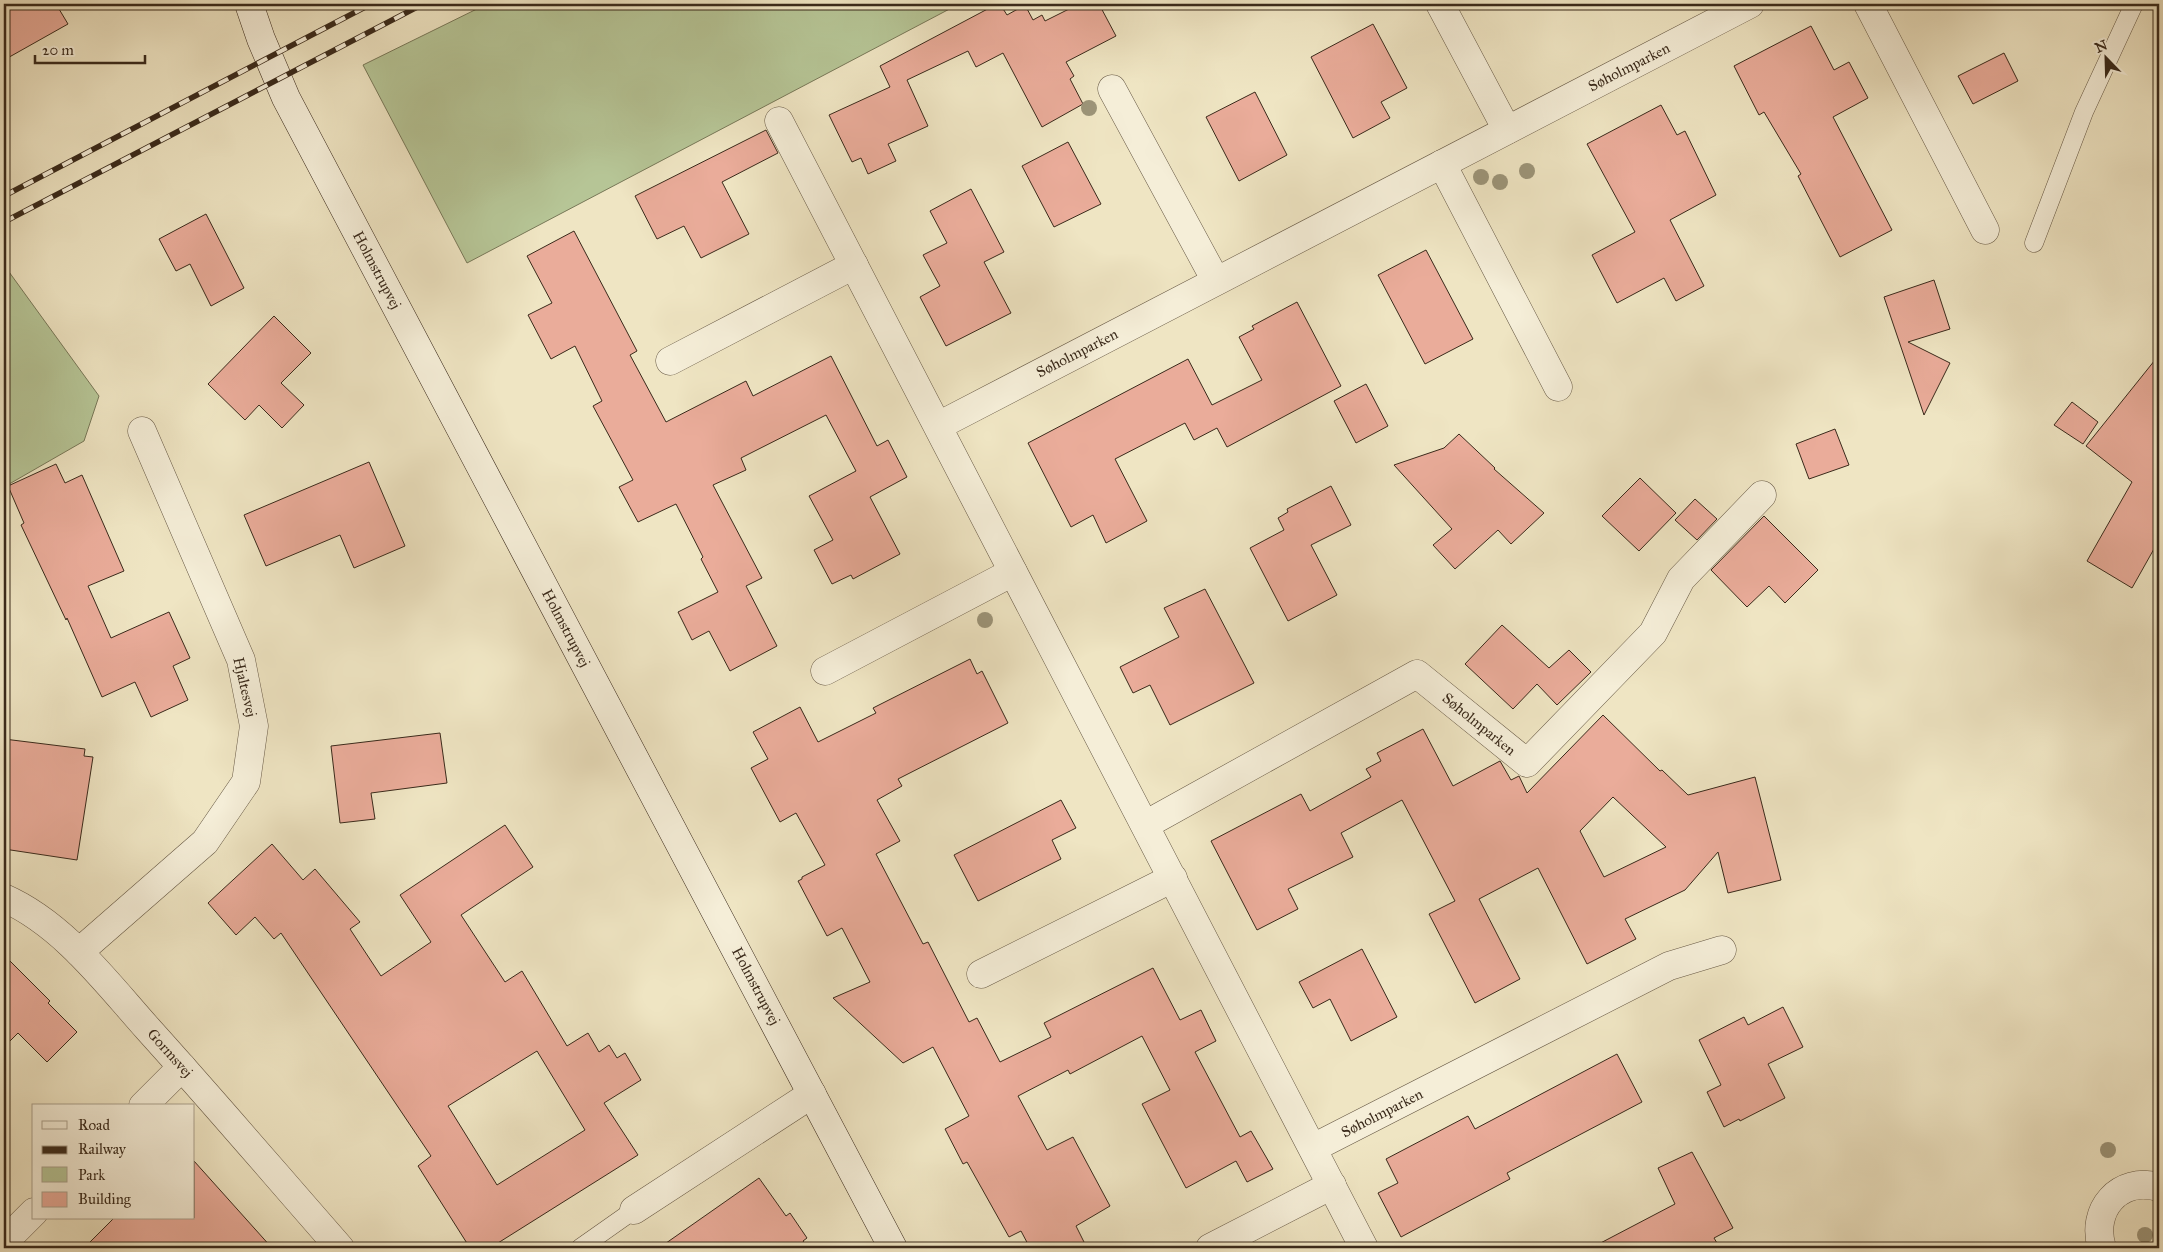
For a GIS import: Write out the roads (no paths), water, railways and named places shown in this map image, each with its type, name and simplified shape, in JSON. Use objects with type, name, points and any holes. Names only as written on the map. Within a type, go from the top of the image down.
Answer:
[{"type":"street","name":"Holmstrupvej","points":[[249,4],[260,39],[286,98],[893,1248]]},
{"type":"street","points":[[1440,4],[1507,130]]},
{"type":"street","name":"Søholmparken","points":[[938,426],[1750,4]]},
{"type":"street","points":[[1868,4],[1985,230]]},
{"type":"street","points":[[1112,89],[1216,281]]},
{"type":"street","points":[[779,121],[1364,1248]]},
{"type":"street","points":[[1442,164],[1558,387]]},
{"type":"street","points":[[670,361],[854,265]]},
{"type":"street","name":"Hjaltesvej","points":[[79,952],[205,842],[246,782],[254,726],[241,660],[142,431]]},
{"type":"street","name":"Søholmparken","points":[[1145,825],[1417,674],[1527,763],[1654,633],[1681,579],[1762,495]]},
{"type":"street","points":[[825,672],[1013,572]]},
{"type":"street","points":[[981,974],[1172,878]]},
{"type":"street","name":"Gormsvej","points":[[4,898],[24,907],[79,952],[340,1248]]},
{"type":"street","name":"Søholmparken","points":[[1313,1148],[1669,966],[1722,950]]},
{"type":"street","points":[[145,1104],[182,1067]]},
{"type":"street","points":[[634,1210],[812,1094]]},
{"type":"street","points":[[2102,1248],[2098,1225],[2102,1213],[2109,1202],[2119,1192],[2131,1187],[2144,1184],[2159,1187]]},
{"type":"street","points":[[1210,1248],[1332,1185]]},
{"type":"street","points":[[4,1242],[32,1214]]},
{"type":"lane","points":[[2034,243],[2084,112],[2134,4]]},
{"type":"lane","points":[[580,1248],[634,1210]]},
{"type":"railway","points":[[4,196],[371,4]]},
{"type":"railway","points":[[4,222],[423,4]]}]
